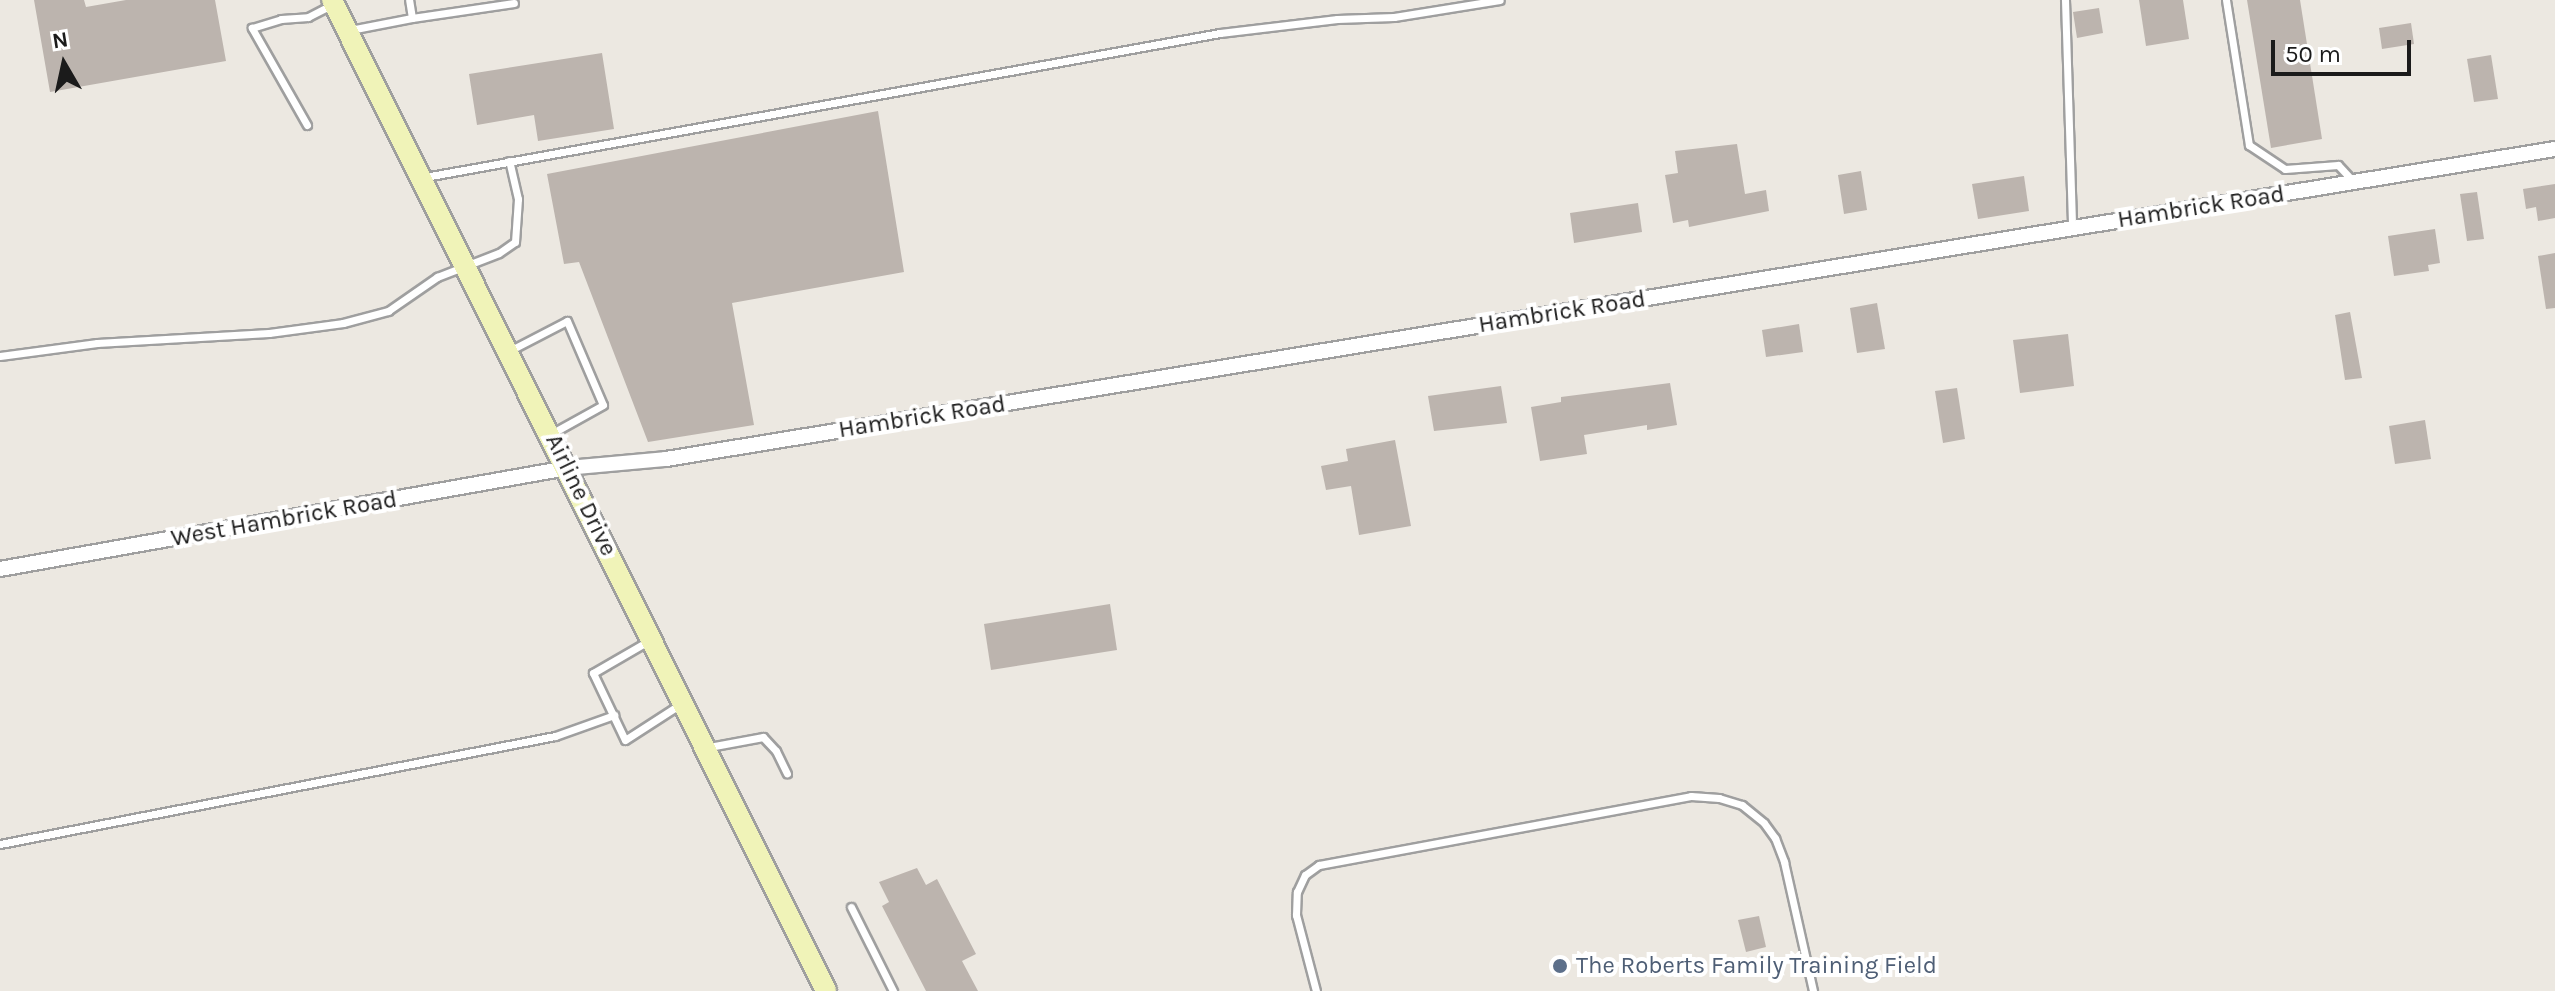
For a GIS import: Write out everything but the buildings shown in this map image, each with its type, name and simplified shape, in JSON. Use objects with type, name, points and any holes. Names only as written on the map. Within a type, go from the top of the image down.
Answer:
[{"type":"main road","name":"Airline Drive","points":[[333,2],[826,991]]},
{"type":"street","name":"Hambrick Road","points":[[567,468],[666,459],[2555,149]]},
{"type":"street","name":"West Hambrick Road","points":[[0,569],[567,468]]},
{"type":"lane","points":[[409,0],[412,18]]},
{"type":"lane","points":[[422,177],[1220,33],[1337,19],[1394,17],[1500,0]]},
{"type":"lane","points":[[2065,0],[2072,228]]},
{"type":"lane","points":[[2226,0],[2249,145],[2285,169],[2338,165],[2354,182]]},
{"type":"lane","points":[[307,125],[252,28],[281,19],[308,17],[333,2]]},
{"type":"lane","points":[[347,30],[514,3]]},
{"type":"lane","points":[[0,356],[97,343],[269,333],[343,323],[388,311],[437,277],[499,253],[515,242],[518,199],[509,161]]},
{"type":"lane","points":[[509,351],[567,321],[603,405],[551,434]]},
{"type":"lane","points":[[652,639],[593,673],[625,740],[684,702]]},
{"type":"lane","points":[[0,844],[555,736],[614,715]]},
{"type":"lane","points":[[707,748],[744,738],[763,737],[776,751],[787,774]]},
{"type":"lane","points":[[1316,991],[1296,904],[1305,875],[1319,865],[1691,796],[1719,798],[1742,805],[1764,823],[1775,838],[1784,862],[1813,991]]},
{"type":"lane","points":[[851,907],[893,991]]},
{"type":"place","name":"The Roberts Family Training Field","points":[[1560,966]]}]
